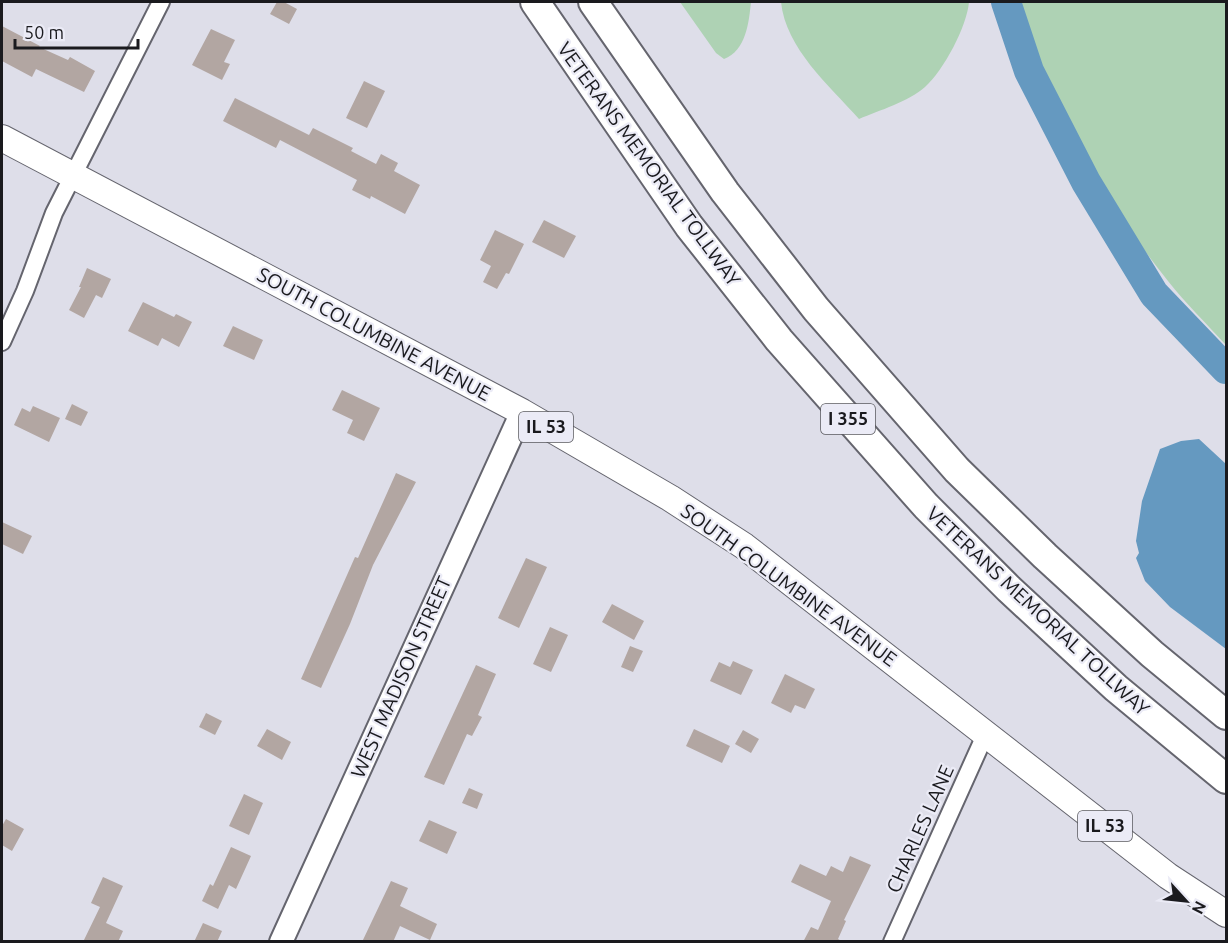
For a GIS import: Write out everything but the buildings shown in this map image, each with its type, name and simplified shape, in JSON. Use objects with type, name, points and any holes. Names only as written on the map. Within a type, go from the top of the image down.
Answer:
[{"type":"highway","name":"VETERANS MEMORIAL TOLLWAY","points":[[535,2],[688,226],[779,340],[926,506],[1009,589],[1116,688],[1227,778]]},
{"type":"highway","name":"I 355","points":[[592,2],[739,210],[816,309],[950,461],[1045,556],[1152,654],[1227,715]]},
{"type":"main road","name":"SOUTH COLUMBINE AVENUE","points":[[2,138],[522,412],[670,498],[744,546],[1168,876],[1227,914]]},
{"type":"street","points":[[2,342],[25,291],[54,213],[161,2]]},
{"type":"street","name":"WEST MADISON STREET","points":[[281,942],[522,412]]},
{"type":"street","name":"CHARLES LANE","points":[[892,942],[986,733]]},
{"type":"green space","points":[[680,2],[751,2],[745,35],[737,50],[724,59],[716,53]]},
{"type":"green space","points":[[781,2],[969,2],[964,23],[947,59],[925,87],[894,105],[859,119],[800,51],[791,35]]},
{"type":"green space","points":[[1019,2],[1226,2],[1226,345],[1168,281],[1121,217],[1100,183],[1062,113],[1031,39]]},
{"type":"water","points":[[1199,439],[1226,464],[1226,649],[1170,607],[1145,581],[1136,558],[1139,553],[1136,541],[1142,501],[1160,449],[1181,441]]},
{"type":"waterway","points":[[1006,2],[1029,71],[1086,182],[1154,294],[1226,369]]}]
